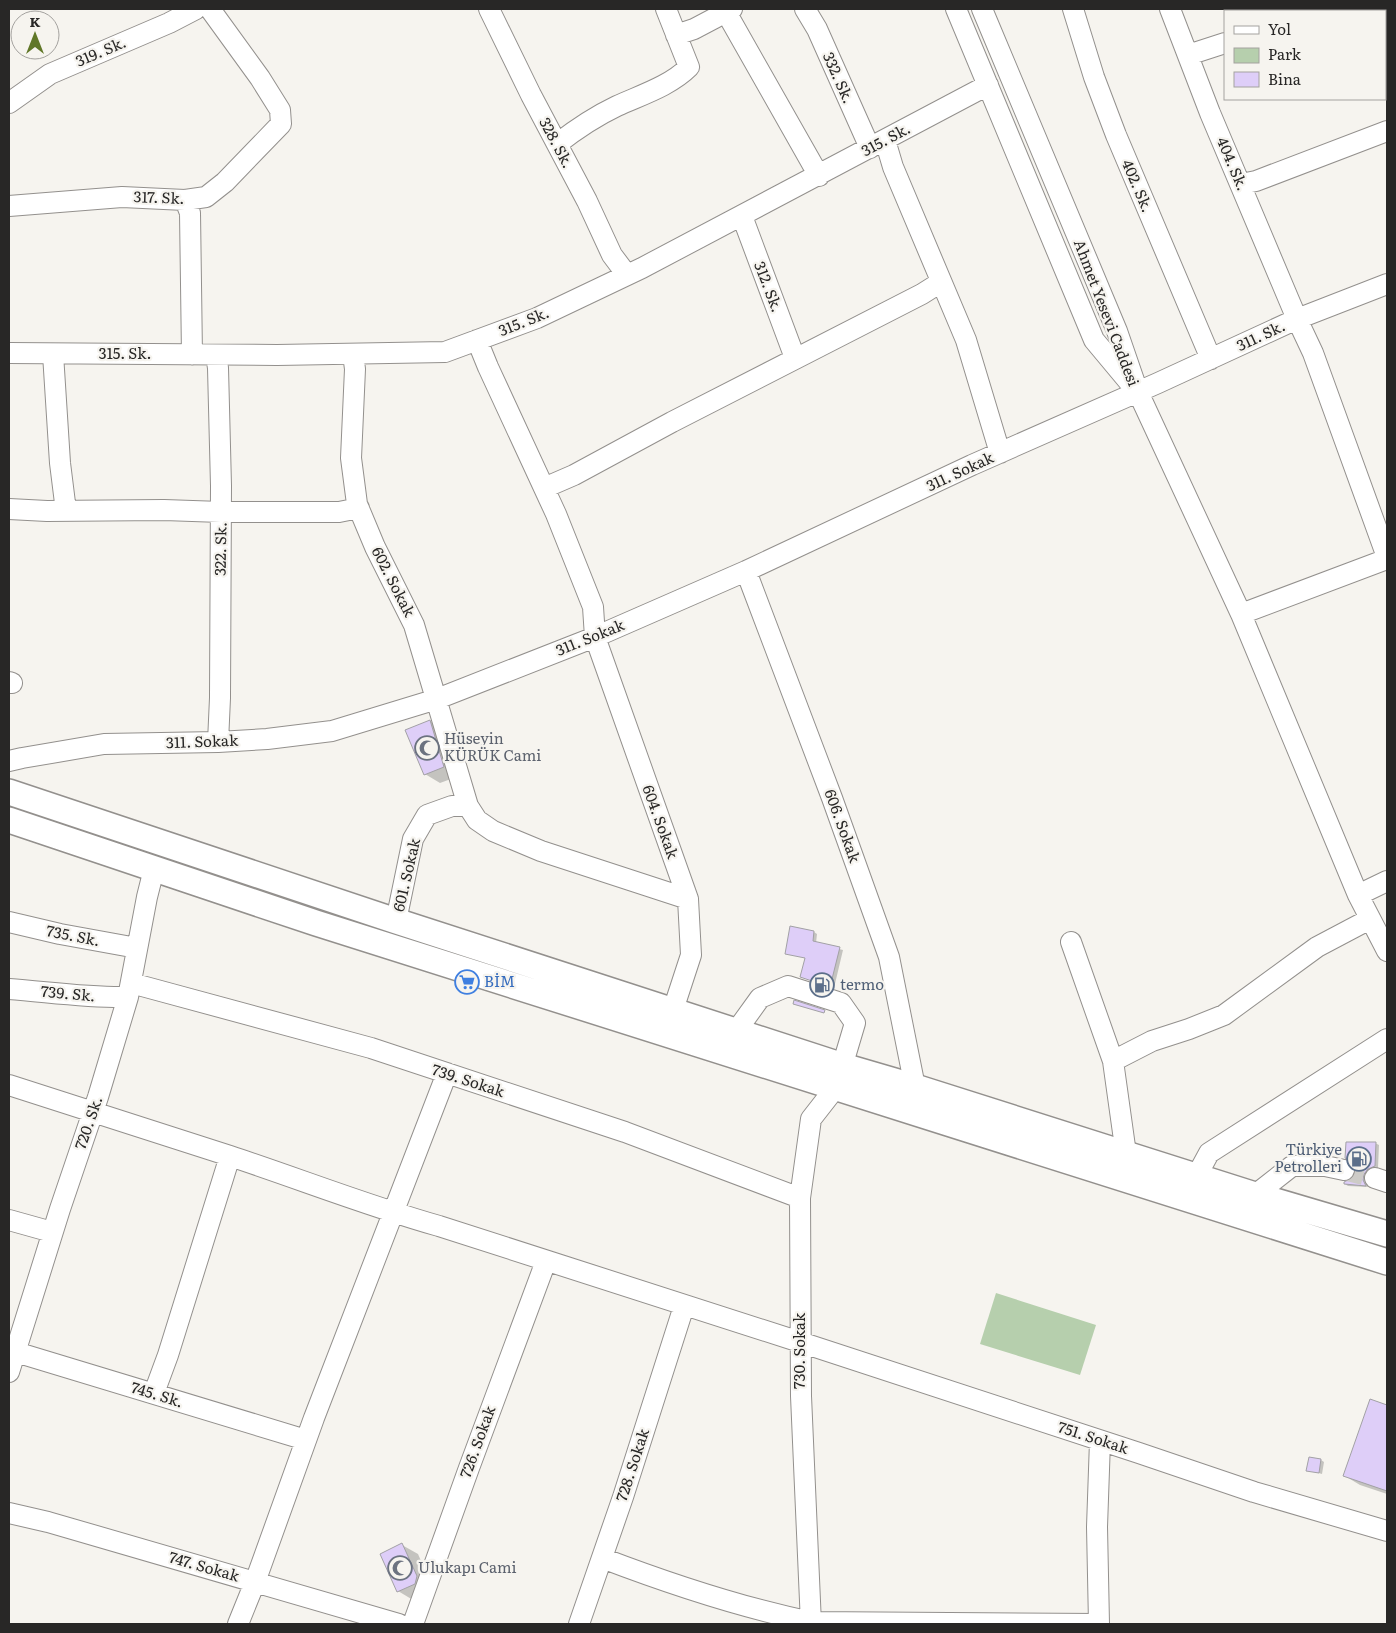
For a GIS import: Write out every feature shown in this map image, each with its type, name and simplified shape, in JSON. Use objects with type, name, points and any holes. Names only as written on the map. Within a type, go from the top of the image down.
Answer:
[{"type":"main road","points":[[9,792],[396,921],[738,1031],[840,1076],[1242,1216],[1387,1262]]},
{"type":"main road","points":[[9,820],[316,923],[721,1051],[840,1076],[916,1087],[1196,1177],[1387,1234]]},
{"type":"street","name":"319. Sk.","points":[[9,103],[50,74],[169,23],[196,9]]},
{"type":"street","name":"317. Sk.","points":[[9,206],[122,197],[185,200],[206,197],[225,182],[280,124],[280,110],[260,78],[210,9]]},
{"type":"street","name":"328. Sk.","points":[[489,9],[587,201],[612,255],[627,275]]},
{"type":"street","points":[[557,144],[614,108],[678,78],[689,67],[666,9]]},
{"type":"street","name":"332. Sk.","points":[[806,9],[878,144],[893,167],[966,340],[1000,453]]},
{"type":"street","name":"Ahmet Yesevi Caddesi","points":[[956,9],[1094,340],[1138,392]]},
{"type":"street","name":"Ahmet Yesevi Caddesi","points":[[982,9],[1117,331],[1138,392]]},
{"type":"street","name":"402. Sk.","points":[[1073,9],[1094,77],[1116,135],[1211,359]]},
{"type":"street","name":"404. Sk.","points":[[1170,9],[1240,184],[1297,319],[1314,352],[1387,558]]},
{"type":"street","points":[[676,35],[694,29],[729,10],[819,176]]},
{"type":"street","points":[[1188,56],[1224,43]]},
{"type":"street","name":"315. Sk.","points":[[9,353],[216,355],[445,352],[537,318],[627,275],[819,176],[988,85]]},
{"type":"street","points":[[1240,184],[1256,181],[1387,131]]},
{"type":"street","points":[[185,200],[190,213],[192,355]]},
{"type":"street","name":"312. Sk.","points":[[742,216],[795,358]]},
{"type":"street","points":[[544,488],[574,475],[795,358],[922,294],[941,282]]},
{"type":"street","name":"311. Sk.","points":[[1138,392],[1297,319],[1387,284]]},
{"type":"street","name":"604. Sokak","points":[[477,340],[556,514],[593,607],[596,637],[688,899],[691,955],[673,1010]]},
{"type":"street","points":[[53,354],[60,463],[66,511]]},
{"type":"street","name":"602. Sokak","points":[[354,354],[351,458],[358,508],[375,547],[414,625],[468,806]]},
{"type":"street","name":"322. Sk.","points":[[216,355],[218,368],[221,512],[218,742]]},
{"type":"street","points":[[1138,392],[1241,614],[1358,895],[1387,951]]},
{"type":"street","name":"311. Sokak","points":[[9,761],[104,744],[218,742],[267,739],[332,731],[436,699],[596,637],[746,572],[1000,453],[1138,392]]},
{"type":"street","points":[[9,509],[339,512],[358,508]]},
{"type":"street","points":[[1241,614],[1387,558]]},
{"type":"street","name":"606. Sokak","points":[[746,572],[889,957],[916,1087]]},
{"type":"street","name":"601. Sokak","points":[[396,921],[413,839],[427,814],[452,806],[468,806]]},
{"type":"street","points":[[468,806],[477,820],[493,831],[541,851],[688,899]]},
{"type":"street","name":"720. Sk.","points":[[9,1372],[12,1351],[92,1113],[130,990],[154,869]]},
{"type":"street","points":[[1358,895],[1387,881]]},
{"type":"street","points":[[1113,1061],[1152,1041],[1189,1029],[1224,1014],[1317,947],[1370,919]]},
{"type":"street","name":"735. Sk.","points":[[9,922],[60,934],[137,948]]},
{"type":"street","points":[[1070,942],[1113,1061],[1126,1154]]},
{"type":"street","points":[[721,1051],[738,1031],[760,998],[788,986],[841,1003],[855,1023],[840,1076]]},
{"type":"street","name":"739. Sk.","points":[[9,989],[45,991],[98,998],[130,990]]},
{"type":"street","name":"739. Sokak","points":[[130,990],[371,1048],[625,1132],[800,1198]]},
{"type":"street","points":[[1196,1177],[1209,1152],[1387,1039]]},
{"type":"street","points":[[238,1624],[306,1440],[447,1073]]},
{"type":"street","name":"730. Sokak","points":[[811,1623],[801,1396],[800,1198],[812,1119],[840,1076]]},
{"type":"street","name":"751. Sokak","points":[[9,1084],[92,1113],[230,1156],[393,1213],[440,1226],[800,1342],[1254,1492],[1387,1531]]},
{"type":"street","points":[[154,1393],[168,1355],[230,1156]]},
{"type":"street","points":[[1242,1216],[1254,1195],[1292,1166],[1325,1166],[1344,1170]]},
{"type":"street","points":[[9,1220],[52,1232]]},
{"type":"street","name":"726. Sokak","points":[[413,1624],[488,1414],[546,1260]]},
{"type":"street","name":"728. Sokak","points":[[579,1624],[626,1488],[684,1306]]},
{"type":"street","name":"745. Sk.","points":[[12,1351],[306,1440]]},
{"type":"street","points":[[602,1558],[665,1582],[811,1623],[1099,1624],[1097,1527],[1100,1441]]},
{"type":"street","name":"747. Sokak","points":[[9,1513],[48,1522],[399,1624]]},
{"type":"green space","points":[[996,1293],[1096,1325],[1080,1375],[980,1344]]},
{"type":"building","name":"Hüseyin KÜRÜK Cami","points":[[430,720],[444,767],[424,775],[405,730]]},
{"type":"building","points":[[790,926],[814,931],[813,941],[840,947],[830,987],[800,977],[805,958],[785,954]]},
{"type":"building","points":[[794,1000],[825,1010],[824,1013],[793,1004]]},
{"type":"building","points":[[1346,1142],[1376,1142],[1375,1166],[1368,1169],[1364,1174],[1363,1180],[1366,1186],[1344,1184],[1356,1172],[1352,1162],[1345,1158]]},
{"type":"building","points":[[1370,1399],[1387,1405],[1387,1491],[1343,1476]]},
{"type":"building","points":[[1309,1457],[1321,1459],[1319,1473],[1306,1471]]},
{"type":"building","name":"Ulukapı Cami","points":[[402,1543],[417,1576],[415,1584],[397,1592],[380,1554]]},
{"type":"tunnel","points":[[1344,1170],[1375,1178]]},
{"type":"place","name":"Hüseyin KÜRÜK Cami","points":[[427,748]]},
{"type":"place","name":"BİM","points":[[467,982]]},
{"type":"place","name":"termo","points":[[822,985]]},
{"type":"place","name":"Türkiye Petrolleri","points":[[1359,1159]]},
{"type":"place","name":"Ulukapı Cami","points":[[400,1568]]}]
